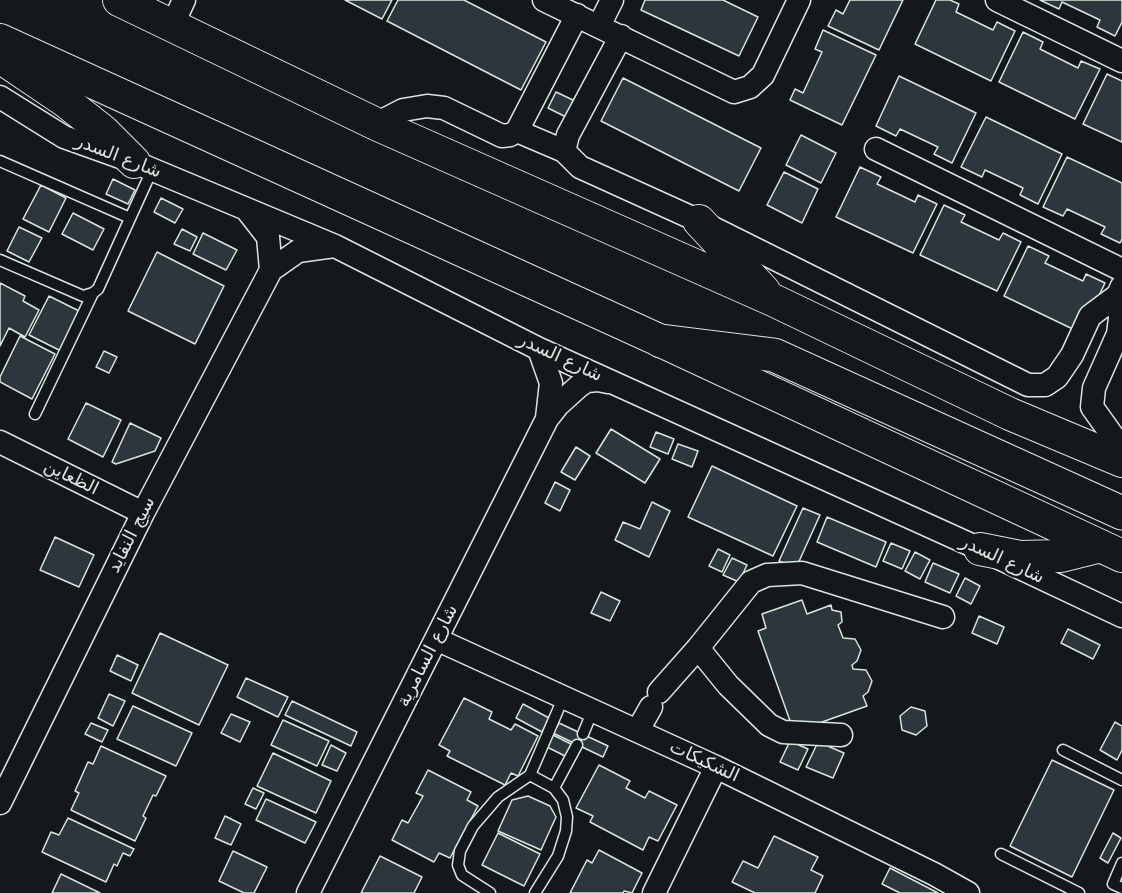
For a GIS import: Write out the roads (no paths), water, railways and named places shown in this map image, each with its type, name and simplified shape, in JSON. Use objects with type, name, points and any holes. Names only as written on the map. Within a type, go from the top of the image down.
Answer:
[{"type":"main road","points":[[119,0],[178,13],[376,124],[773,300],[1010,414],[1122,460]]},
{"type":"main road","points":[[0,40],[661,342],[1111,551]]},
{"type":"main road","points":[[0,57],[96,125],[143,166]]},
{"type":"main road","points":[[699,221],[773,300]]},
{"type":"main road","points":[[661,342],[774,355],[1122,513]]},
{"type":"main road","points":[[980,549],[1020,557],[1111,551]]},
{"type":"street","points":[[544,0],[734,92],[750,87],[763,75],[799,0]]},
{"type":"street","points":[[599,26],[612,0]]},
{"type":"street","points":[[997,0],[1122,61]]},
{"type":"street","points":[[376,124],[403,110],[427,106],[444,108],[502,136],[510,135],[517,131],[577,15]]},
{"type":"street","points":[[564,151],[574,123],[621,36]]},
{"type":"street","name":"شارع السدر","points":[[0,98],[64,137],[243,206],[335,246],[538,349],[980,549],[1122,616]]},
{"type":"street","points":[[517,131],[564,151],[580,167],[699,221],[1028,385],[1045,385],[1058,377],[1072,355],[1090,316],[1120,290]]},
{"type":"street","points":[[876,148],[1122,270]]},
{"type":"street","points":[[243,206],[268,237],[271,270]]},
{"type":"street","name":"سيج النفايد","points":[[0,803],[143,513],[271,270],[298,251],[335,246]]},
{"type":"street","points":[[1120,290],[1118,334],[1094,388],[1092,407],[1122,449]]},
{"type":"street","name":"شارع السامرية","points":[[538,349],[551,383],[547,419]]},
{"type":"street","name":"شارع السامرية","points":[[308,893],[547,419],[558,405],[587,381],[598,380],[613,383]]},
{"type":"street","name":"الظعاين","points":[[0,442],[143,513]]},
{"type":"street","points":[[638,730],[655,699],[751,582],[767,575],[783,572],[802,573],[943,617]]},
{"type":"street","name":"الشكيكات","points":[[436,639],[716,767],[968,893]]},
{"type":"street","points":[[698,648],[728,685],[769,725],[783,732],[842,735]]},
{"type":"street","points":[[654,893],[716,767]]},
{"type":"lane","points":[[0,161],[130,218]]},
{"type":"lane","points":[[0,260],[83,296],[93,293],[98,289],[130,218],[143,166]]},
{"type":"lane","points":[[35,414],[93,293]]},
{"type":"lane","points":[[490,893],[462,875],[458,865],[460,851],[473,826],[498,797],[530,775],[564,696]]},
{"type":"lane","points":[[583,734],[593,710]]},
{"type":"lane","points":[[554,788],[577,745]]},
{"type":"lane","points":[[1063,750],[1122,780]]},
{"type":"lane","points":[[530,775],[554,788],[563,800],[567,818],[566,831],[558,856],[535,893]]},
{"type":"lane","points":[[1001,854],[1079,893]]},
{"type":"lane","points":[[1114,888],[1122,863]]}]
